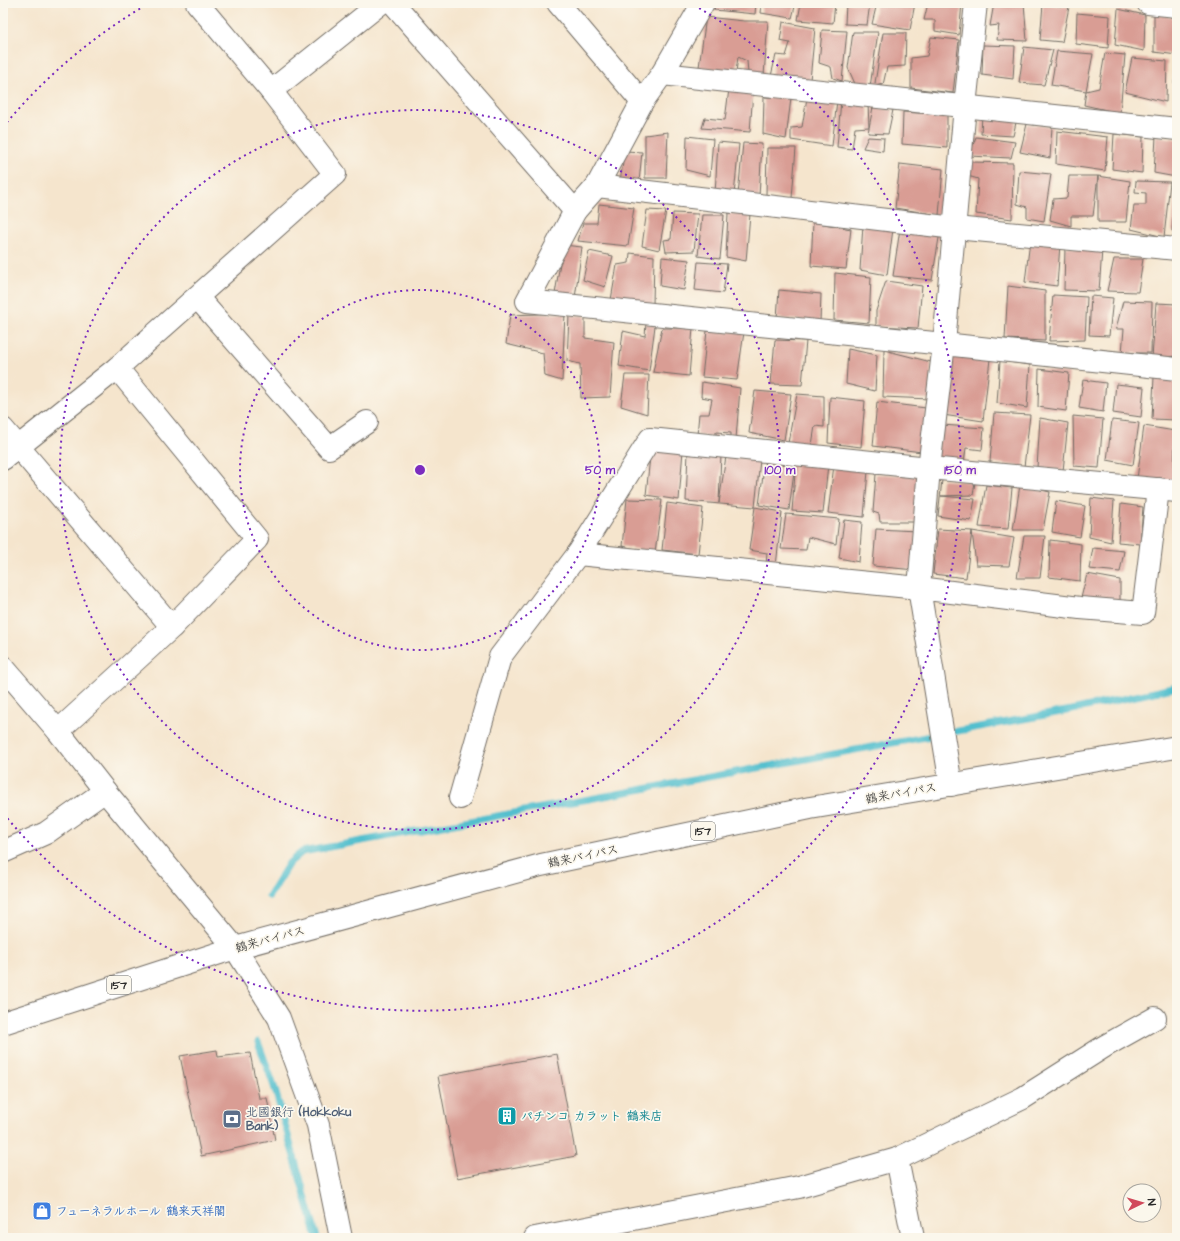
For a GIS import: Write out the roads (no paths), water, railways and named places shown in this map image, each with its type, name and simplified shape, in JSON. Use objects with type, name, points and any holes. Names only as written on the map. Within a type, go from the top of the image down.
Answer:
[{"type":"main road","points":[[10,453],[116,368],[335,174],[271,91],[197,3]]},
{"type":"main road","points":[[271,91],[381,3]]},
{"type":"main road","points":[[393,3],[575,211]]},
{"type":"main road","points":[[558,3],[642,102]]},
{"type":"main road","points":[[703,3],[662,74],[642,102],[597,186],[575,211],[527,301],[1177,369]]},
{"type":"main road","points":[[951,785],[919,588],[929,468],[944,344],[965,106],[976,3]]},
{"type":"main road","points":[[1148,3],[1177,6]]},
{"type":"main road","points":[[662,74],[1177,128]]},
{"type":"main road","points":[[597,186],[955,228],[1177,250]]},
{"type":"main road","points":[[197,296],[329,448],[366,422]]},
{"type":"main road","points":[[58,732],[172,627],[257,539],[116,368]]},
{"type":"main road","points":[[3,429],[10,453],[172,627]]},
{"type":"main road","points":[[460,798],[500,657],[578,554],[650,439],[929,468],[1168,490],[1143,613],[1080,608],[919,588],[578,554]]},
{"type":"main road","points":[[3,667],[235,948],[279,1018],[318,1125],[341,1238]]},
{"type":"main road","name":"鶴来バイパス","points":[[3,1023],[235,948],[541,865],[810,808],[1177,747]]},
{"type":"main road","points":[[3,852],[46,833],[106,791]]},
{"type":"main road","points":[[535,1238],[799,1187],[897,1159],[1023,1098],[1105,1046],[1156,1018]]},
{"type":"main road","points":[[897,1159],[913,1238]]},
{"type":"waterway","points":[[269,896],[289,863],[302,852],[1072,710],[1177,687]]},
{"type":"waterway","points":[[258,1042],[274,1086],[317,1238]]},
{"type":"place","name":"パチンコ カラット 鶴来店","points":[[507,1116]]},
{"type":"place","name":"北國銀行 (Hokkoku Bank)","points":[[232,1119]]},
{"type":"place","name":"フューネラルホール 鶴来天祥閣","points":[[42,1211]]}]
